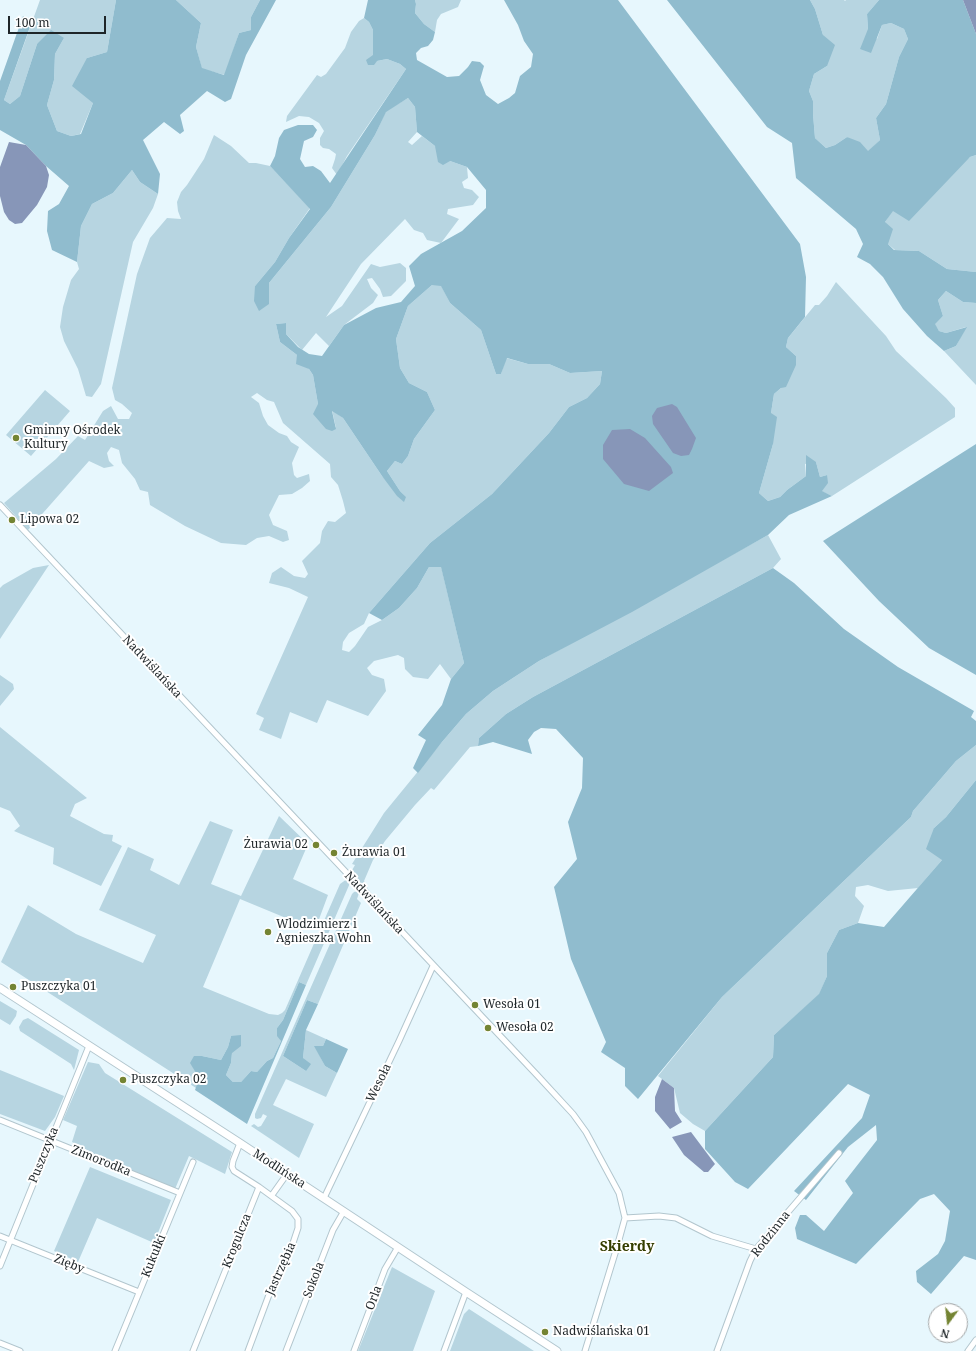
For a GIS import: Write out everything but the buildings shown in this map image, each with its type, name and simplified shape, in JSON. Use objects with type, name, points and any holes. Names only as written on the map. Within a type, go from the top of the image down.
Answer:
[{"type":"main road","name":"Modlińska","points":[[0,988],[558,1351]]},
{"type":"street","name":"Nadwiślańska","points":[[0,505],[542,1081],[586,1132],[620,1193],[625,1218],[585,1351]]},
{"type":"street","name":"Wesoła","points":[[324,1198],[397,1046],[433,966]]},
{"type":"street","name":"Puszczyka","points":[[0,1266],[90,1046]]},
{"type":"street","name":"Zimorodka","points":[[0,1120],[180,1194]]},
{"type":"street","points":[[240,1143],[232,1167],[234,1171],[259,1187]]},
{"type":"street","name":"Rodzinna","points":[[717,1351],[750,1261],[756,1249],[839,1153]]},
{"type":"street","name":"Kukułki","points":[[115,1351],[193,1162]]},
{"type":"street","points":[[272,1195],[287,1174]]},
{"type":"street","name":"Jastrzębia","points":[[248,1351],[270,1292],[293,1243],[298,1228],[298,1219],[292,1211],[259,1187]]},
{"type":"street","name":"Krogulcza","points":[[193,1351],[259,1187]]},
{"type":"street","name":"Sokola","points":[[286,1351],[333,1230],[344,1211]]},
{"type":"street","points":[[625,1218],[659,1216],[676,1218],[712,1236],[756,1249]]},
{"type":"street","name":"Zięby","points":[[0,1236],[139,1292]]},
{"type":"street","name":"Orla","points":[[354,1351],[385,1269],[398,1247]]},
{"type":"street","points":[[444,1351],[466,1292]]},
{"type":"street","points":[[968,1351],[976,1340]]},
{"type":"street","points":[[0,1343],[20,1351]]},
{"type":"shaded area","points":[[40,0],[116,0],[107,52],[87,58],[93,103],[80,134],[71,136],[57,131],[47,105],[54,80],[55,54],[64,38],[37,44],[20,96],[10,104],[4,100]]},
{"type":"shaded area","points":[[116,0],[176,0],[201,23],[196,47],[202,68],[224,75],[239,33],[251,30],[251,17],[260,0],[276,0],[246,55],[231,99],[225,102],[207,91],[180,115],[184,131],[180,134],[164,122],[143,140],[160,174],[158,194],[140,182],[132,170],[113,193],[92,204],[81,226],[77,262],[52,250],[47,231],[48,211],[59,204],[69,186],[46,166],[26,145],[0,130],[0,81],[23,16],[31,24],[4,100],[10,104],[20,96],[37,44],[51,30],[64,38],[55,54],[54,80],[47,105],[57,131],[71,136],[81,134],[93,103],[72,86],[87,58],[107,52]]},
{"type":"shaded area","points":[[176,0],[260,0],[251,17],[251,30],[239,33],[225,75],[202,69],[196,47],[201,23]]},
{"type":"shaded area","points":[[368,0],[415,0],[415,13],[424,24],[435,32],[433,40],[428,46],[421,48],[416,53],[417,60],[447,77],[459,76],[472,61],[480,62],[484,66],[480,80],[486,95],[498,104],[515,93],[520,76],[531,67],[533,54],[524,41],[518,25],[504,0],[618,0],[800,244],[806,277],[805,317],[788,338],[786,347],[796,356],[796,365],[786,387],[781,388],[774,394],[771,413],[777,417],[773,444],[759,493],[768,501],[780,497],[806,476],[806,455],[816,462],[820,477],[827,475],[828,483],[822,491],[832,496],[789,515],[768,535],[632,612],[539,661],[493,691],[466,714],[418,773],[413,768],[426,740],[418,735],[442,705],[451,679],[464,663],[441,567],[429,567],[417,588],[399,608],[382,620],[369,613],[430,543],[492,494],[549,433],[569,407],[587,398],[600,384],[602,371],[570,373],[549,364],[528,364],[507,358],[501,374],[496,374],[481,330],[450,303],[441,286],[432,285],[408,306],[396,339],[400,368],[409,383],[427,392],[435,410],[414,439],[408,456],[402,464],[395,461],[387,471],[400,491],[406,497],[404,502],[397,496],[382,476],[343,418],[332,411],[336,429],[332,431],[326,429],[313,414],[318,404],[313,375],[309,369],[296,364],[297,355],[280,342],[276,324],[286,323],[286,334],[298,347],[309,354],[322,356],[344,325],[376,308],[401,302],[415,286],[409,266],[421,254],[462,231],[486,208],[486,190],[467,167],[450,161],[443,165],[438,162],[435,146],[417,132],[415,107],[408,98],[386,112],[375,135],[331,207],[269,283],[269,304],[259,311],[254,301],[255,286],[275,262],[289,238],[310,209],[270,166],[275,156],[279,138],[284,130],[298,125],[313,125],[317,130],[313,137],[304,141],[300,159],[305,167],[313,166],[321,171],[330,183],[406,69],[400,64],[387,59],[377,61],[374,65],[368,65],[366,60],[373,55],[373,30],[369,22],[364,18]]},
{"type":"shaded area","points":[[415,0],[461,0],[458,7],[441,14],[437,20],[435,32],[424,24],[415,13]]},
{"type":"shaded area","points":[[667,0],[810,0],[815,9],[823,35],[835,45],[827,66],[814,74],[809,91],[813,101],[815,138],[826,148],[835,145],[847,137],[860,142],[868,151],[880,140],[876,118],[886,104],[899,57],[908,39],[904,29],[891,23],[882,25],[871,53],[860,49],[868,29],[867,14],[879,0],[963,0],[976,34],[976,155],[970,157],[909,221],[893,211],[885,222],[893,229],[888,244],[894,250],[919,251],[947,269],[976,272],[976,303],[963,302],[946,291],[938,300],[943,316],[935,324],[939,331],[946,333],[967,327],[956,346],[944,351],[927,336],[903,309],[883,277],[870,264],[857,257],[863,244],[856,229],[796,178],[792,143],[767,127]]},
{"type":"shaded area","points":[[810,0],[879,0],[867,14],[868,29],[877,39],[882,25],[891,23],[904,29],[908,39],[899,57],[886,104],[876,118],[880,140],[868,152],[847,137],[835,145],[826,148],[815,138],[813,101],[809,91],[814,74],[827,66],[823,35],[815,9]]},
{"type":"shaded area","points":[[963,0],[976,0],[976,34]]},
{"type":"shaded area","points":[[364,18],[369,22],[373,30],[373,55],[377,61],[387,59],[400,64],[406,69],[347,156],[337,175],[332,168],[336,154],[320,145],[320,138],[324,131],[319,123],[309,117],[299,116],[286,122],[287,116],[317,75],[321,77],[326,74],[345,48],[351,32],[359,21]]},
{"type":"shaded area","points":[[408,98],[415,107],[417,132],[408,142],[412,145],[422,136],[450,161],[467,167],[468,178],[462,182],[464,188],[472,190],[479,197],[473,205],[448,209],[447,214],[459,219],[441,243],[427,240],[423,233],[414,230],[405,219],[361,264],[326,317],[342,306],[371,264],[380,267],[400,263],[406,268],[406,281],[391,296],[383,297],[380,289],[372,278],[367,279],[371,288],[378,295],[373,303],[344,325],[329,346],[316,333],[302,350],[286,334],[286,323],[276,324],[280,342],[297,355],[313,375],[318,404],[336,428],[332,410],[343,418],[382,476],[406,497],[400,491],[387,471],[395,461],[402,464],[408,456],[414,439],[435,410],[427,392],[409,383],[400,368],[396,339],[408,306],[432,285],[441,285],[450,303],[481,330],[496,374],[501,374],[506,358],[528,364],[549,364],[570,373],[602,371],[600,384],[587,398],[569,407],[549,433],[492,494],[430,543],[369,613],[364,624],[349,633],[343,642],[342,650],[349,652],[368,627],[382,620],[399,608],[417,588],[429,567],[441,566],[464,663],[451,679],[440,664],[428,679],[413,677],[405,669],[404,658],[398,655],[374,661],[367,668],[372,675],[384,679],[386,691],[368,716],[327,700],[317,723],[290,712],[281,739],[259,730],[264,718],[256,714],[308,597],[289,588],[269,583],[272,573],[281,567],[294,576],[305,578],[308,574],[302,561],[320,543],[322,531],[328,521],[335,522],[346,513],[338,485],[331,477],[330,464],[283,423],[274,402],[267,400],[257,393],[251,397],[259,403],[263,416],[268,425],[279,433],[287,436],[291,442],[299,447],[292,463],[294,475],[297,478],[309,474],[310,481],[292,494],[279,495],[269,515],[273,525],[287,531],[289,540],[283,542],[269,536],[257,538],[246,545],[221,543],[185,526],[150,505],[148,492],[140,490],[135,479],[122,463],[119,450],[111,447],[107,453],[109,461],[114,466],[104,468],[89,461],[28,530],[4,503],[56,459],[78,436],[85,440],[103,411],[111,406],[118,419],[129,419],[132,413],[115,400],[112,388],[137,274],[150,238],[167,218],[181,219],[177,202],[181,192],[204,159],[214,135],[231,146],[249,163],[270,166],[310,208],[289,238],[275,262],[255,286],[269,304],[269,283],[331,207],[375,135],[386,111]]},
{"type":"shaded area","points":[[9,142],[26,145],[46,166],[49,175],[47,187],[37,205],[22,223],[15,224],[9,220],[4,212],[0,196],[0,167]]},
{"type":"shaded area","points":[[976,155],[976,272],[947,269],[919,251],[895,250],[888,244],[885,222],[892,211],[970,157]]},
{"type":"shaded area","points":[[132,170],[140,182],[158,194],[153,208],[133,242],[101,384],[92,397],[86,396],[78,369],[64,341],[60,327],[63,307],[71,280],[79,269],[77,262],[81,226],[92,204],[113,193]]},
{"type":"shaded area","points":[[836,282],[886,336],[896,351],[955,408],[955,417],[832,496],[821,491],[827,475],[820,477],[816,462],[805,464],[806,476],[780,497],[768,501],[759,493],[773,444],[771,413],[774,394],[781,388],[796,356],[786,347],[788,338],[815,305],[819,305],[827,296]]},
{"type":"shaded area","points":[[946,291],[963,302],[976,303],[976,385],[944,351],[956,346],[966,327],[946,333],[939,331],[934,324],[943,316],[938,300]]},
{"type":"shaded area","points":[[45,390],[70,411],[31,456],[6,435]]},
{"type":"shaded area","points":[[672,404],[677,407],[696,438],[689,455],[681,456],[673,453],[653,424],[652,416],[657,408]]},
{"type":"shaded area","points":[[630,429],[645,438],[671,467],[673,473],[649,491],[624,484],[603,459],[603,445],[612,430]]},
{"type":"shaded area","points":[[976,444],[976,675],[929,648],[879,601],[823,541]]},
{"type":"shaded area","points":[[768,535],[781,559],[773,568],[533,697],[506,714],[479,738],[478,746],[470,747],[434,790],[431,788],[415,805],[385,841],[373,860],[364,881],[368,889],[379,902],[378,904],[352,875],[351,872],[355,865],[352,864],[384,813],[466,714],[493,691],[539,661]]},
{"type":"shaded area","points":[[49,565],[0,639],[0,588],[33,568]]},
{"type":"shaded area","points":[[773,568],[794,583],[844,629],[898,667],[974,711],[971,717],[976,721],[976,745],[956,761],[913,811],[911,817],[722,997],[638,1099],[625,1086],[625,1068],[601,1052],[606,1042],[571,959],[554,887],[577,859],[568,822],[582,788],[583,758],[556,729],[541,728],[534,732],[528,740],[532,754],[493,742],[478,746],[479,738],[506,714],[533,697]]},
{"type":"shaded area","points":[[0,675],[13,684],[14,689],[0,706]]},
{"type":"shaded area","points":[[0,727],[87,798],[75,804],[70,816],[104,834],[113,835],[112,841],[122,846],[101,886],[53,864],[54,848],[14,831],[20,826],[10,811],[0,807]]},
{"type":"shaded area","points":[[976,745],[976,780],[946,817],[934,828],[942,860],[918,888],[888,891],[868,885],[856,887],[855,896],[864,906],[858,923],[839,930],[827,953],[827,976],[819,995],[774,1035],[773,1057],[705,1131],[693,1124],[680,1113],[674,1088],[658,1076],[722,997],[911,817],[913,811],[956,761]]},
{"type":"shaded area","points":[[976,780],[976,1260],[964,1256],[931,1294],[917,1282],[916,1271],[938,1254],[945,1241],[950,1211],[934,1194],[920,1199],[856,1264],[797,1239],[795,1228],[800,1215],[806,1215],[824,1231],[853,1193],[845,1181],[877,1140],[876,1125],[848,1147],[806,1200],[794,1191],[862,1118],[870,1095],[848,1084],[748,1189],[735,1182],[705,1149],[705,1131],[773,1057],[774,1035],[819,994],[827,976],[827,953],[839,930],[858,923],[884,927],[942,860],[926,849],[934,828],[946,817]]},
{"type":"shaded area","points":[[279,816],[308,844],[293,879],[328,895],[315,930],[240,899],[203,987],[269,1014],[278,1015],[282,1013],[285,1010],[340,884],[347,879],[350,883],[306,985],[299,982],[283,1020],[277,1028],[281,1041],[273,1058],[267,1061],[257,1072],[251,1071],[241,1082],[233,1082],[226,1075],[231,1063],[231,1036],[228,1047],[221,1060],[202,1056],[191,1063],[199,1078],[196,1088],[1,962],[28,905],[76,934],[143,963],[156,935],[99,910],[128,847],[154,859],[150,870],[179,885],[210,821],[233,830],[211,884],[241,896]]},
{"type":"shaded area","points":[[358,891],[359,893],[357,899],[361,903],[318,1004],[307,1000],[283,1056],[306,1071],[303,1058],[306,1030],[326,1039],[323,1046],[315,1046],[325,1066],[337,1073],[326,1097],[286,1079],[273,1105],[314,1124],[299,1158],[251,1126],[254,1124],[258,1127],[261,1126],[267,1116],[263,1114],[261,1118],[257,1119],[255,1118],[255,1114],[352,894]]},
{"type":"shaded area","points":[[299,982],[306,985],[247,1124],[195,1090],[199,1078],[190,1063],[194,1056],[221,1060],[228,1047],[231,1036],[241,1035],[241,1046],[232,1053],[231,1063],[226,1075],[233,1082],[241,1082],[251,1071],[257,1072],[267,1061],[273,1058],[281,1041],[277,1036],[277,1028],[283,1020]]},
{"type":"shaded area","points":[[307,1000],[318,1004],[306,1030],[303,1058],[311,1064],[306,1071],[283,1056]]},
{"type":"shaded area","points":[[0,1001],[17,1011],[16,1016],[10,1025],[0,1019]]},
{"type":"shaded area","points":[[28,1018],[79,1050],[74,1070],[71,1064],[20,1031],[19,1027],[23,1020]]},
{"type":"shaded area","points":[[326,1039],[348,1049],[337,1073],[325,1066],[314,1046],[323,1046]]},
{"type":"shaded area","points":[[88,1062],[99,1064],[105,1073],[232,1152],[225,1174],[189,1156],[175,1189],[96,1155],[72,1142],[77,1126],[63,1120]]},
{"type":"shaded area","points":[[0,1070],[64,1096],[55,1117],[45,1131],[0,1114]]},
{"type":"shaded area","points":[[662,1079],[674,1088],[675,1111],[682,1122],[670,1129],[655,1111],[655,1097]]},
{"type":"shaded area","points":[[691,1132],[715,1164],[708,1172],[704,1172],[684,1155],[672,1137]]},
{"type":"shaded area","points":[[90,1167],[171,1200],[154,1243],[97,1218],[78,1262],[54,1251]]},
{"type":"shaded area","points":[[392,1267],[435,1291],[413,1351],[358,1351]]},
{"type":"shaded area","points":[[469,1309],[534,1351],[450,1351],[464,1314]]},
{"type":"place","name":"Gminny Ośrodek Kultury","points":[[16,438]]},
{"type":"place","name":"Lipowa 02","points":[[12,520]]},
{"type":"place","name":"Żurawia 02","points":[[316,845]]},
{"type":"place","name":"Żurawia 01","points":[[334,853]]},
{"type":"place","name":"Wlodzimierz i Agnieszka Wohn","points":[[268,932]]},
{"type":"place","name":"Puszczyka 01","points":[[13,987]]},
{"type":"place","name":"Wesoła 01","points":[[475,1005]]},
{"type":"place","name":"Wesoła 02","points":[[488,1028]]},
{"type":"place","name":"Puszczyka 02","points":[[123,1080]]},
{"type":"place","name":"Nadwiślańska 01","points":[[545,1332]]},
{"type":"district","name":"Skierdy","points":[[627,1247]]}]
